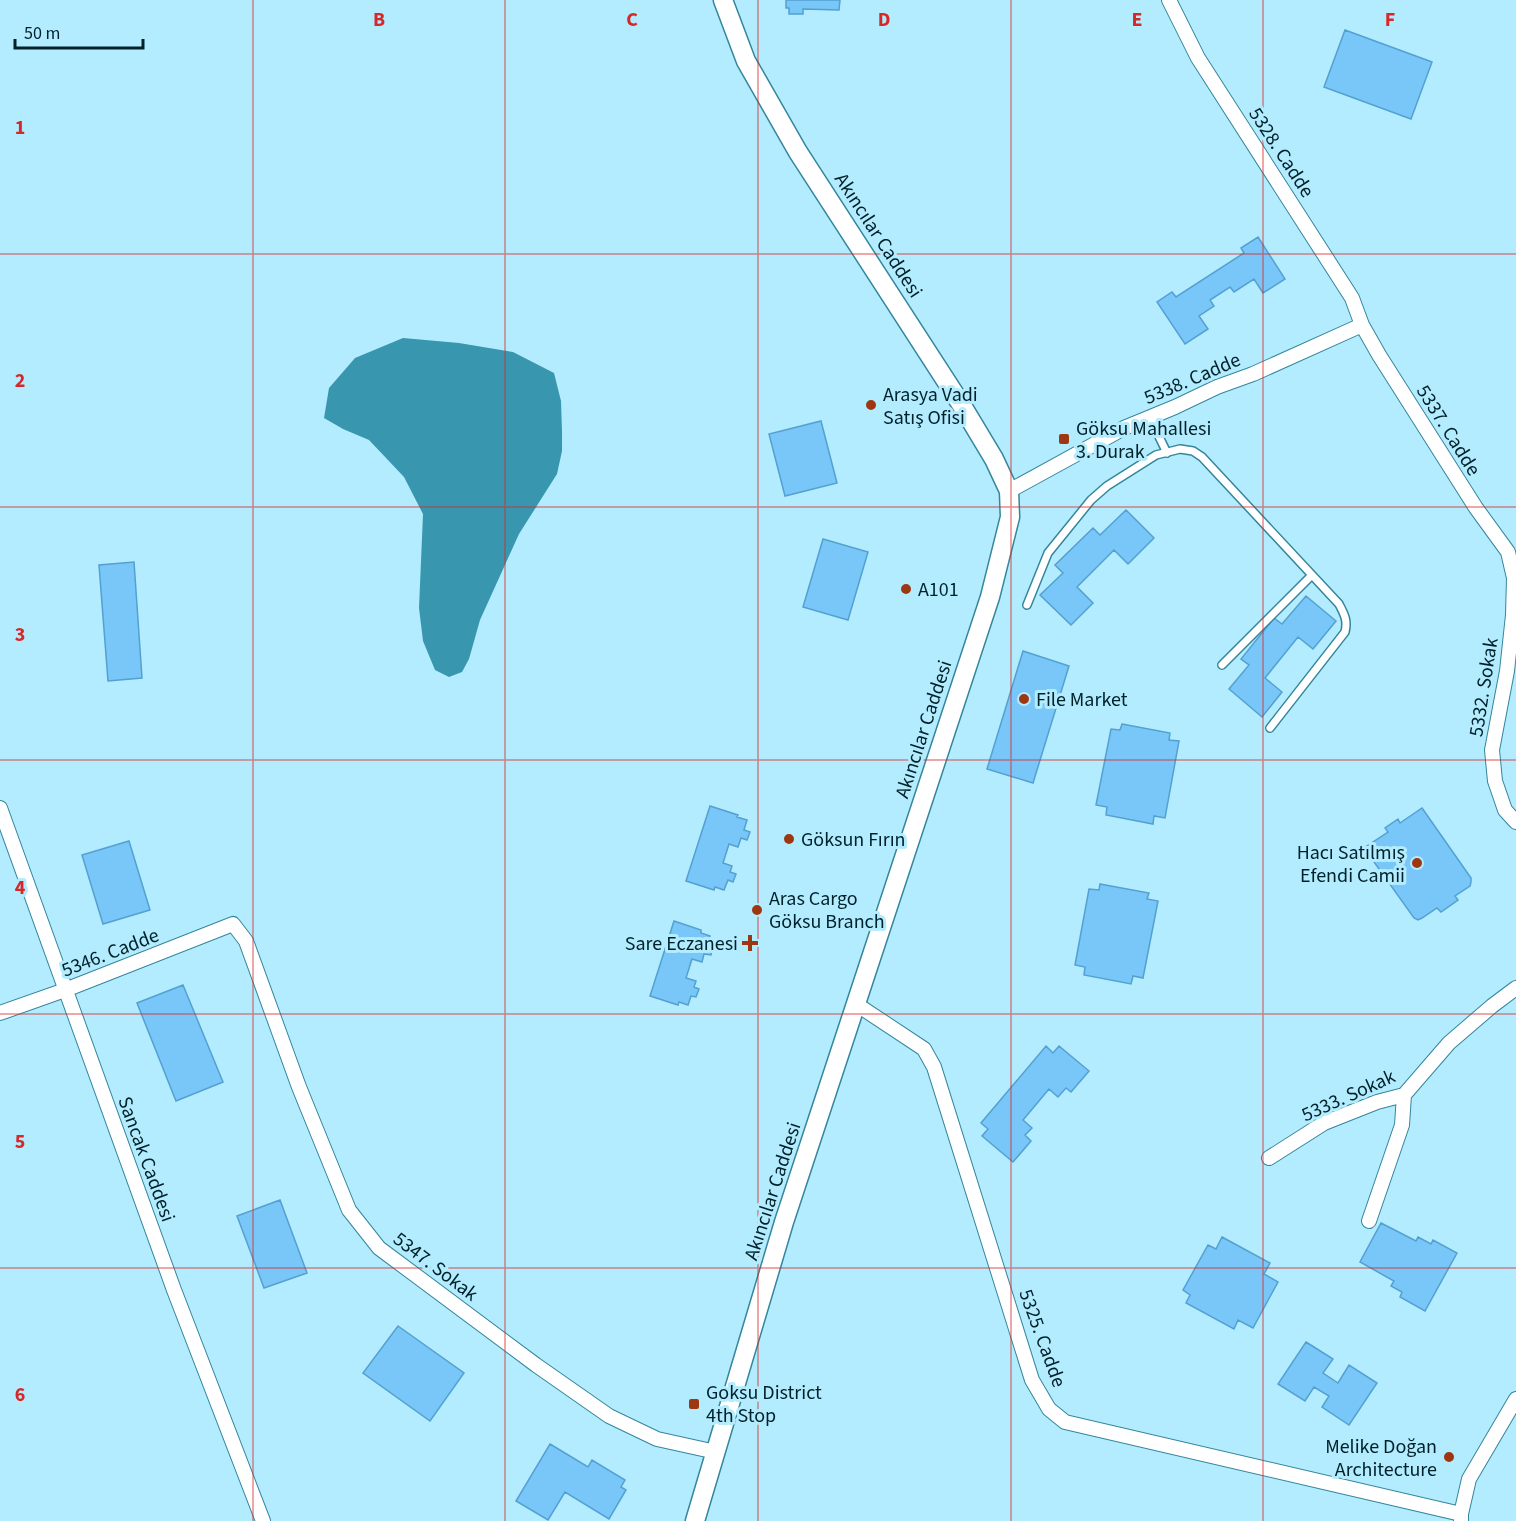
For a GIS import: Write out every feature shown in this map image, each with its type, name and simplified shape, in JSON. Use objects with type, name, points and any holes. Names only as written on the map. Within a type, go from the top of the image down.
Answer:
[{"type":"street","name":"Akıncılar Caddesi","points":[[695,1521],[784,1222],[990,597],[1010,517],[1010,491],[994,459],[798,152],[746,61],[723,0]]},
{"type":"street","name":"5328. Cadde","points":[[1169,0],[1198,58],[1352,298],[1362,325]]},
{"type":"street","name":"5338. Cadde","points":[[1010,491],[1124,428],[1362,325]]},
{"type":"street","name":"5337. Cadde","points":[[1362,325],[1476,508],[1508,552]]},
{"type":"street","name":"5332. Sokak","points":[[1508,552],[1514,578],[1513,615],[1508,671],[1492,750],[1495,781],[1505,810],[1516,822]]},
{"type":"street","name":"Sancak Caddesi","points":[[0,808],[170,1279],[263,1521]]},
{"type":"street","name":"5346. Cadde","points":[[0,1013],[65,990],[232,924]]},
{"type":"street","name":"5347. Sokak","points":[[232,924],[246,941],[299,1087],[349,1210],[379,1248],[536,1365],[609,1416],[657,1438],[716,1452]]},
{"type":"street","name":"5333. Sokak","points":[[1269,1158],[1324,1123],[1377,1102],[1404,1095],[1449,1043],[1516,988]]},
{"type":"street","name":"5325. Cadde","points":[[856,1004],[924,1049],[934,1067],[1032,1380],[1049,1409],[1065,1422],[1461,1518]]},
{"type":"street","points":[[1369,1221],[1402,1125],[1404,1095]]},
{"type":"street","points":[[1461,1518],[1469,1479],[1516,1399]]},
{"type":"lane","points":[[1149,418],[1167,453]]},
{"type":"lane","points":[[1027,605],[1048,553],[1091,500],[1107,486],[1156,455],[1180,449],[1193,451],[1202,457],[1339,604],[1346,618],[1345,632],[1270,728]]},
{"type":"lane","points":[[1222,665],[1312,575]]},
{"type":"water","points":[[403,338],[459,343],[513,352],[554,373],[561,401],[562,451],[557,474],[519,534],[480,620],[469,659],[462,672],[449,677],[435,670],[423,641],[419,608],[423,514],[404,477],[369,440],[324,418],[329,388],[355,358]]},
{"type":"building","points":[[786,0],[840,0],[839,10],[803,9],[803,14],[789,14]]},
{"type":"building","points":[[1345,30],[1432,62],[1411,119],[1324,87]]},
{"type":"building","points":[[1258,237],[1285,279],[1263,293],[1254,279],[1234,292],[1230,287],[1210,300],[1214,306],[1199,316],[1208,329],[1185,344],[1157,302],[1172,292],[1176,297],[1244,253],[1241,248]]},
{"type":"building","points":[[821,421],[837,483],[785,496],[769,434]]},
{"type":"building","points":[[1126,510],[1154,538],[1128,564],[1114,550],[1077,587],[1093,603],[1071,625],[1040,595],[1063,573],[1055,565],[1093,528],[1100,535]]},
{"type":"building","points":[[823,539],[868,552],[848,620],[803,607]]},
{"type":"building","points":[[134,562],[142,678],[108,681],[99,565]]},
{"type":"building","points":[[1306,596],[1336,621],[1313,649],[1298,637],[1265,678],[1282,692],[1262,717],[1229,689],[1249,665],[1241,659],[1274,618],[1282,624]]},
{"type":"building","points":[[1023,651],[1069,666],[1033,783],[987,769]]},
{"type":"building","points":[[1122,724],[1170,733],[1169,740],[1179,741],[1165,818],[1154,816],[1153,824],[1106,815],[1107,807],[1096,805],[1111,729],[1120,730]]},
{"type":"building","points":[[710,806],[747,820],[744,830],[750,832],[747,840],[741,838],[738,847],[729,844],[723,863],[732,866],[730,872],[736,874],[733,882],[728,880],[724,890],[715,887],[714,890],[686,881]]},
{"type":"building","name":"Hacı Satılmış Efendi Camii","points":[[1422,808],[1471,878],[1471,882],[1470,886],[1455,896],[1458,900],[1441,912],[1437,908],[1418,920],[1414,918],[1364,848],[1388,832],[1385,828],[1398,819],[1400,823]]},
{"type":"building","points":[[129,841],[150,910],[103,924],[82,855]]},
{"type":"building","points":[[1100,884],[1149,893],[1147,899],[1158,901],[1143,978],[1133,976],[1131,984],[1084,975],[1085,967],[1075,965],[1089,889],[1099,890]]},
{"type":"building","points":[[674,921],[701,930],[701,933],[710,936],[707,945],[713,947],[711,955],[704,954],[702,962],[692,959],[686,978],[696,981],[694,987],[699,989],[696,997],[691,996],[688,1005],[679,1002],[678,1005],[650,996]]},
{"type":"building","points":[[183,985],[223,1082],[176,1101],[137,1003]]},
{"type":"building","points":[[1046,1046],[1053,1053],[1059,1046],[1089,1071],[1071,1092],[1066,1088],[1058,1097],[1049,1089],[1023,1120],[1032,1128],[1025,1135],[1031,1141],[1013,1162],[982,1136],[988,1129],[981,1123]]},
{"type":"building","points":[[280,1200],[307,1273],[264,1288],[237,1216]]},
{"type":"building","points":[[1381,1223],[1416,1241],[1418,1237],[1431,1244],[1433,1240],[1457,1253],[1425,1311],[1400,1297],[1402,1292],[1391,1286],[1394,1281],[1360,1262]]},
{"type":"building","points":[[1222,1237],[1270,1263],[1264,1274],[1278,1282],[1253,1328],[1238,1320],[1234,1329],[1186,1303],[1190,1295],[1183,1290],[1208,1245],[1216,1249]]},
{"type":"building","points":[[398,1326],[464,1373],[430,1421],[363,1373]]},
{"type":"building","points":[[1306,1342],[1333,1359],[1323,1373],[1338,1383],[1349,1365],[1377,1383],[1349,1425],[1322,1407],[1329,1396],[1314,1387],[1305,1401],[1278,1384]]},
{"type":"building","points":[[550,1444],[588,1467],[592,1460],[625,1480],[621,1487],[626,1490],[609,1519],[565,1492],[548,1520],[516,1501]]},
{"type":"place","name":"Arasya Vadi Satış Ofisi","points":[[871,405]]},
{"type":"place","name":"Göksu Mahallesi 3. Durak","points":[[1064,439]]},
{"type":"place","name":"A101","points":[[906,589]]},
{"type":"place","name":"File Market","points":[[1024,699]]},
{"type":"place","name":"Göksun Fırın","points":[[789,839]]},
{"type":"place","name":"Hacı Satılmış Efendi Camii","points":[[1417,863]]},
{"type":"place","name":"Aras Cargo Göksu Branch","points":[[757,910]]},
{"type":"place","name":"Sare Eczanesi","points":[[750,943]]},
{"type":"place","name":"Goksu District 4th Stop","points":[[694,1404]]},
{"type":"place","name":"Melike Doğan Architecture","points":[[1449,1457]]}]
